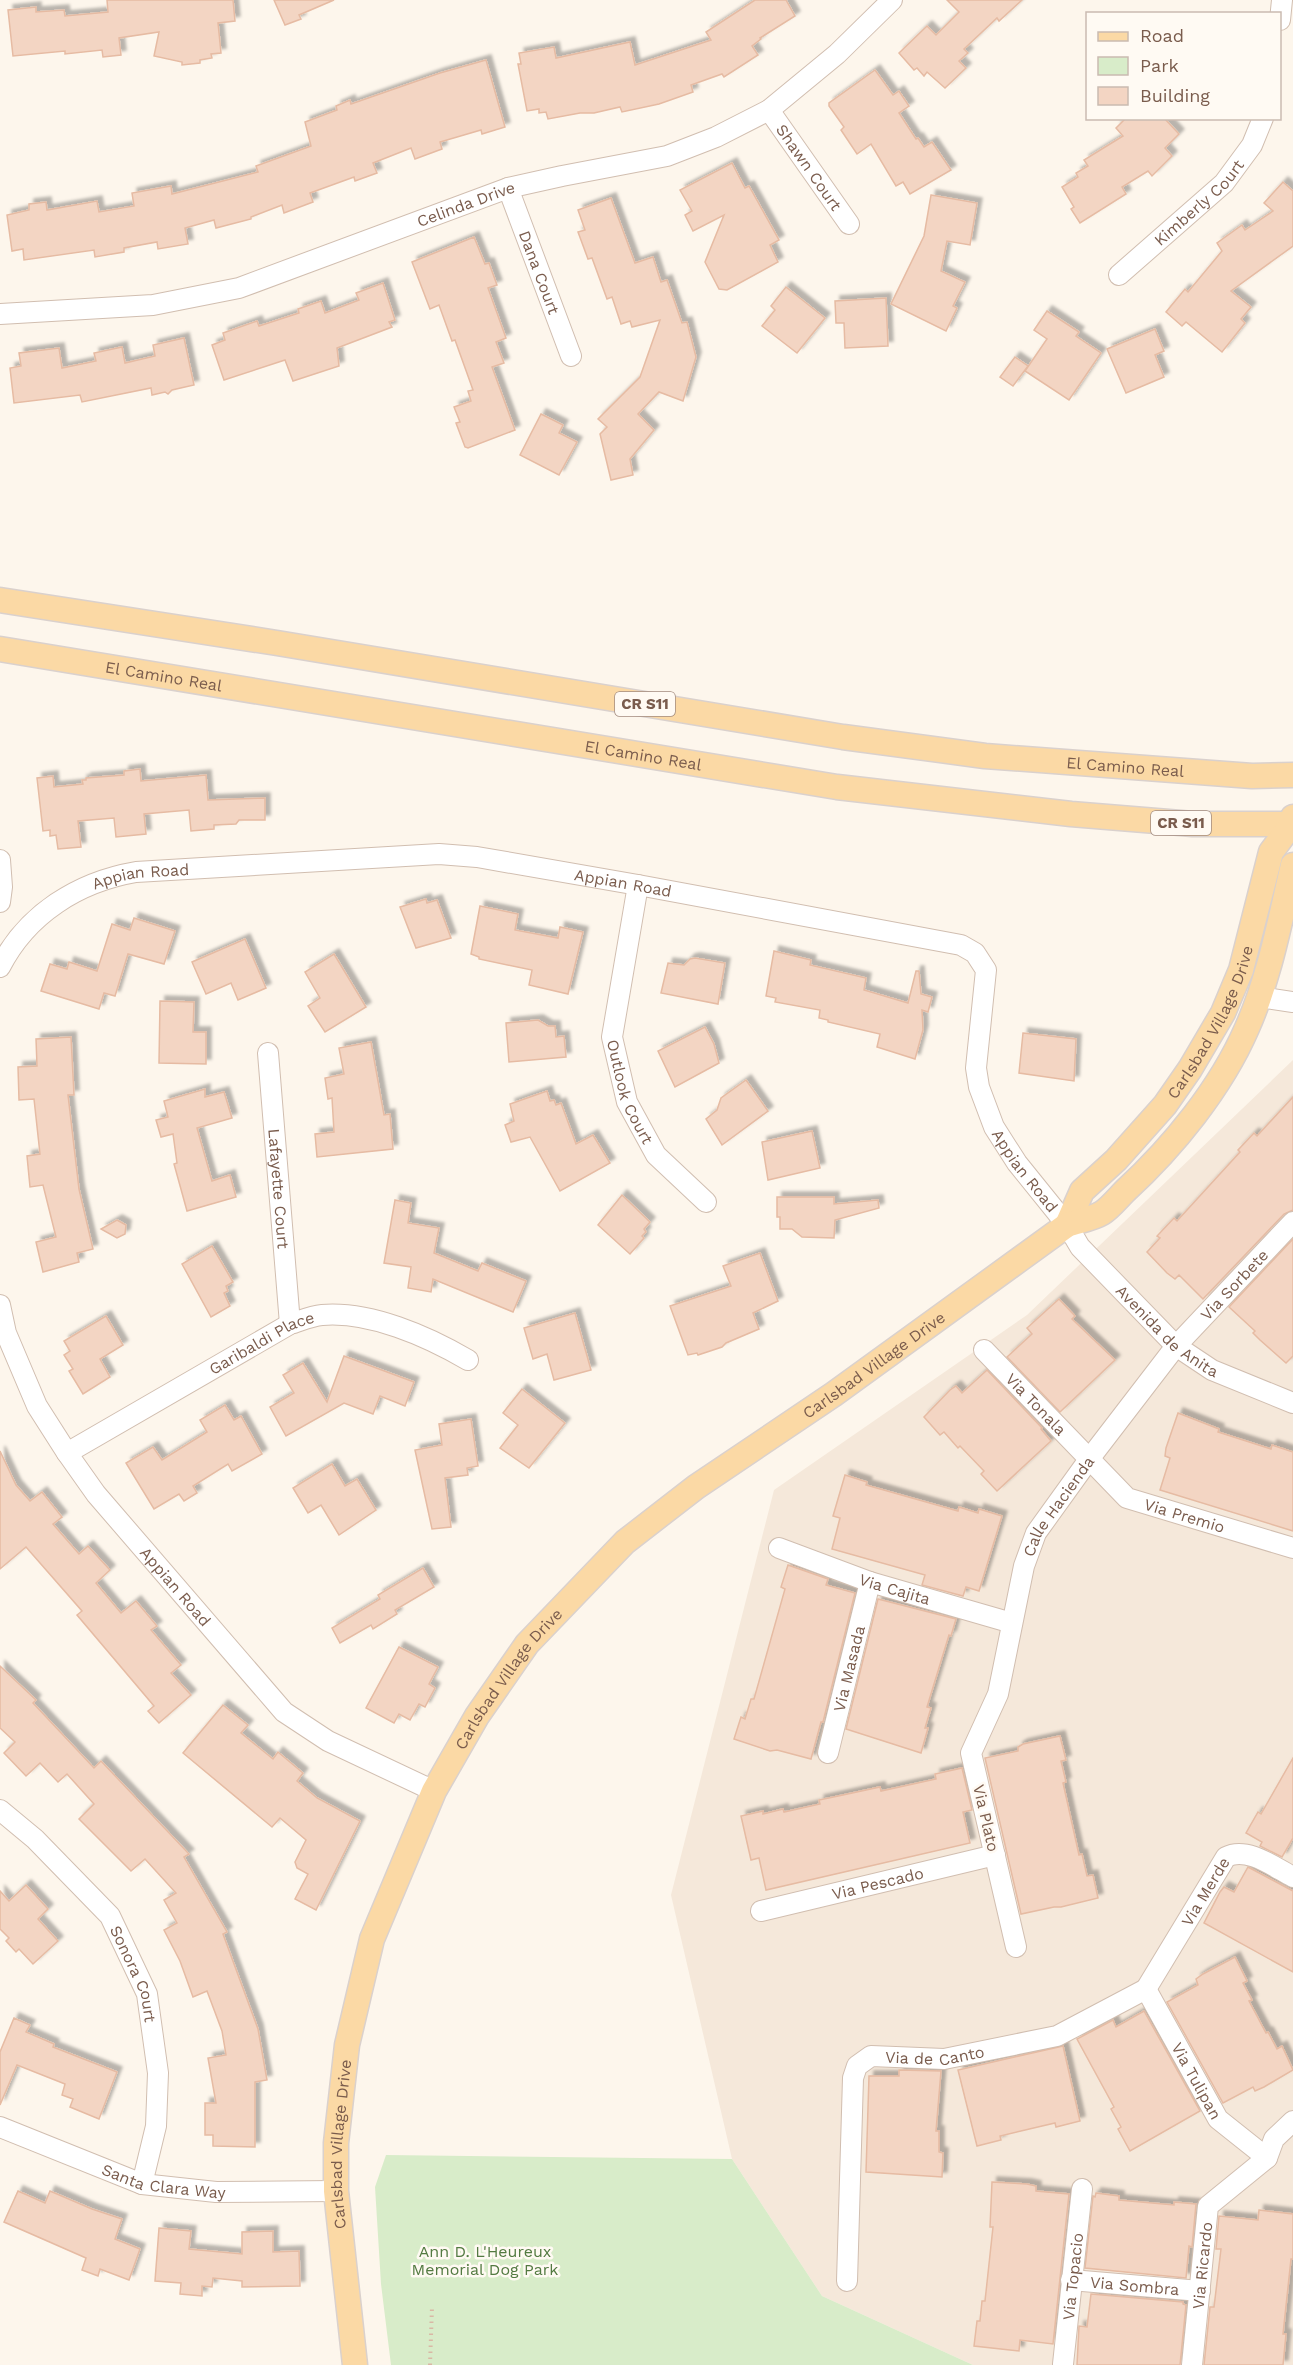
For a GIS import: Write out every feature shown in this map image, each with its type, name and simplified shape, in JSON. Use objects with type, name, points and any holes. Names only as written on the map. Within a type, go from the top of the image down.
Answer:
[{"type":"main road","name":"El Camino Real","points":[[0,600],[914,747],[986,756],[1136,768],[1252,776],[1293,775]]},
{"type":"main road","name":"El Camino Real","points":[[0,649],[837,787],[1071,814],[1193,824],[1292,825]]},
{"type":"main road","name":"Carlsbad Village Drive","points":[[1067,1225],[1082,1191],[1116,1160],[1165,1105],[1190,1069],[1223,1013],[1241,970],[1271,852],[1292,825]]},
{"type":"main road","name":"Carlsbad Village Drive","points":[[355,2365],[336,2191],[336,2143],[347,2045],[372,1939],[434,1791],[477,1716],[526,1644],[625,1542],[696,1487],[834,1394],[1067,1225],[1102,1213],[1143,1174],[1179,1135],[1218,1080],[1247,1029],[1273,951],[1293,865]]},
{"type":"street","name":"Celinda Drive","points":[[0,314],[153,305],[239,288],[508,188],[667,156],[716,137],[769,110],[837,54],[892,0]]},
{"type":"street","name":"Shawn Court","points":[[769,110],[849,224]]},
{"type":"street","name":"Kimberly Court","points":[[1119,275],[1224,183],[1252,146],[1262,120]]},
{"type":"street","name":"Dana Court","points":[[508,188],[572,356]]},
{"type":"street","name":"Appian Road","points":[[0,967],[8,951],[30,924],[54,903],[114,876],[439,854],[477,858],[638,885],[955,944],[967,947],[975,953],[986,970],[976,1068],[979,1087],[994,1127],[1067,1225]]},
{"type":"street","points":[[0,861],[2,887],[0,902]]},
{"type":"street","name":"Outlook Court","points":[[638,885],[612,1037],[627,1102],[656,1155],[706,1202]]},
{"type":"street","points":[[1259,997],[1293,1002]]},
{"type":"street","name":"Lafayette Court","points":[[268,1053],[290,1324]]},
{"type":"street","name":"Via Sorbete","points":[[1176,1346],[1293,1222]]},
{"type":"street","name":"Avenida de Anita","points":[[1067,1225],[1080,1247],[1176,1346],[1212,1370],[1293,1403]]},
{"type":"street","name":"Appian Road","points":[[0,1305],[6,1333],[37,1406],[67,1453],[96,1494],[284,1712],[328,1741],[434,1791]]},
{"type":"street","name":"Garibaldi Place","points":[[67,1453],[290,1324],[321,1315],[370,1318],[434,1340],[468,1360]]},
{"type":"street","name":"Calle Hacienda","points":[[998,1694],[1024,1566],[1036,1533],[1176,1346]]},
{"type":"street","name":"Via Tonala","points":[[984,1350],[1090,1458]]},
{"type":"street","name":"Via Premio","points":[[1090,1458],[1127,1498],[1293,1548]]},
{"type":"street","name":"Via Cajita","points":[[779,1548],[870,1582],[1012,1623]]},
{"type":"street","name":"Via Masada","points":[[828,1753],[870,1582]]},
{"type":"street","name":"Via Plato","points":[[998,1694],[970,1753],[1016,1947]]},
{"type":"street","name":"Sonora Court","points":[[0,1810],[34,1839],[110,1916],[147,1994],[158,2073],[156,2126],[142,2184]]},
{"type":"street","name":"Via Merde","points":[[1146,1989],[1226,1857],[1233,1854],[1251,1855],[1293,1877]]},
{"type":"street","name":"Via Pescado","points":[[761,1911],[994,1855]]},
{"type":"street","name":"Via Tulipan","points":[[1146,1989],[1218,2119],[1267,2158]]},
{"type":"street","name":"Via de Canto","points":[[847,2281],[853,2078],[857,2066],[871,2056],[944,2059],[1056,2036],[1146,1989]]},
{"type":"street","points":[[1267,2158],[1274,2139],[1293,2121]]},
{"type":"street","name":"Santa Clara Way","points":[[0,2127],[142,2184],[216,2192],[336,2191]]},
{"type":"street","name":"Via Ricardo","points":[[1192,2365],[1208,2206],[1267,2158]]},
{"type":"street","name":"Via Topacio","points":[[1063,2364],[1082,2189]]},
{"type":"street","name":"Via Sombra","points":[[1071,2280],[1200,2292]]},
{"type":"path","points":[[430,2365],[432,2307]]},
{"type":"shaded area","points":[[1293,1060],[1293,2365],[973,2365],[822,2296],[732,2159],[671,1895],[774,1490],[1027,1315]]},
{"type":"green space","name":"Ann D. L'Heureux Memorial Dog Park","points":[[386,2155],[732,2159],[822,2296],[973,2365],[391,2365],[381,2284],[375,2187]]},
{"type":"building","points":[[107,0],[233,0],[235,21],[218,23],[221,53],[211,54],[212,58],[200,60],[200,63],[182,65],[182,62],[154,56],[159,32],[119,38],[121,55],[103,57],[102,50],[13,56],[8,10],[36,7],[36,12],[64,10],[65,16],[108,12]]},
{"type":"building","points":[[274,0],[334,0],[299,15],[301,19],[285,25]]},
{"type":"building","points":[[755,0],[786,0],[795,16],[760,38],[752,46],[758,55],[724,77],[722,74],[691,85],[693,92],[659,104],[622,112],[620,107],[548,119],[546,112],[539,113],[539,109],[527,111],[518,64],[521,64],[519,53],[554,47],[556,58],[630,42],[635,65],[711,40],[706,32]]},
{"type":"building","points":[[947,0],[1022,0],[999,21],[997,18],[964,49],[968,53],[959,61],[966,68],[945,88],[927,72],[924,76],[917,68],[914,70],[899,53],[927,26],[936,35],[959,12]]},
{"type":"building","points":[[486,60],[505,127],[482,134],[481,130],[440,142],[442,149],[415,159],[411,148],[373,163],[377,173],[355,181],[354,177],[310,193],[313,202],[284,213],[282,205],[251,217],[251,219],[216,228],[214,220],[185,228],[188,244],[158,249],[157,242],[124,248],[124,252],[95,257],[94,250],[24,260],[23,249],[12,251],[7,215],[29,210],[29,204],[46,202],[47,210],[97,201],[99,212],[134,206],[132,193],[171,186],[172,194],[258,172],[256,166],[311,146],[305,122],[337,110],[336,106],[350,100],[351,104],[440,73]]},
{"type":"building","points":[[875,70],[893,95],[899,91],[909,106],[899,113],[916,139],[918,138],[924,147],[932,142],[951,170],[910,194],[903,182],[896,186],[871,144],[857,154],[841,130],[844,127],[829,106],[829,103]]},
{"type":"building","points":[[1124,120],[1166,120],[1179,134],[1165,148],[1172,156],[1152,176],[1148,171],[1122,187],[1126,194],[1080,223],[1062,187],[1078,177],[1076,173],[1088,166],[1084,160],[1123,136],[1116,128]]},
{"type":"building","points":[[732,163],[745,188],[749,186],[779,240],[770,245],[778,262],[727,290],[719,289],[705,262],[724,215],[693,231],[685,215],[692,211],[680,190]]},
{"type":"building","points":[[1283,182],[1293,191],[1293,246],[1231,291],[1251,307],[1241,319],[1245,323],[1222,352],[1186,322],[1182,326],[1166,312],[1185,289],[1188,292],[1222,251],[1217,243],[1242,225],[1245,230],[1273,211],[1264,203]]},
{"type":"building","points":[[931,195],[977,203],[970,245],[947,241],[941,271],[965,282],[953,306],[957,308],[946,331],[891,304],[924,236]]},
{"type":"building","points":[[611,198],[635,263],[653,257],[661,282],[667,280],[682,323],[687,322],[696,357],[683,401],[659,392],[638,414],[654,430],[630,459],[633,475],[611,480],[600,434],[607,427],[598,419],[640,377],[660,320],[632,327],[630,321],[621,324],[612,297],[607,299],[592,258],[588,259],[578,232],[585,230],[578,210]]},
{"type":"building","points":[[474,237],[485,264],[489,263],[497,285],[488,288],[506,338],[496,342],[504,363],[492,367],[515,430],[468,448],[465,447],[456,423],[460,422],[454,407],[471,401],[468,391],[473,390],[455,340],[452,341],[439,305],[430,309],[412,262]]},
{"type":"building","points":[[383,283],[395,320],[389,322],[392,327],[337,348],[339,366],[293,381],[285,360],[224,380],[212,345],[225,340],[223,333],[257,321],[259,326],[299,313],[298,309],[321,301],[325,313],[359,300],[356,293]]},
{"type":"building","points":[[786,287],[825,318],[797,353],[762,326],[775,310],[771,306]]},
{"type":"building","points":[[886,298],[888,346],[845,348],[844,323],[836,323],[835,301]]},
{"type":"building","points":[[1047,311],[1079,332],[1076,336],[1101,353],[1069,400],[1025,371],[1047,339],[1034,330]]},
{"type":"building","points":[[1155,329],[1164,351],[1155,355],[1164,377],[1126,393],[1107,349]]},
{"type":"building","points":[[184,338],[194,385],[172,390],[168,394],[165,392],[152,395],[151,388],[82,402],[80,395],[14,403],[10,368],[21,366],[19,353],[59,348],[62,368],[96,361],[94,353],[122,347],[125,363],[155,356],[153,345]]},
{"type":"building","points":[[1015,357],[1028,366],[1013,386],[1000,377]]},
{"type":"building","points":[[541,414],[563,425],[559,433],[577,442],[559,475],[520,455]]},
{"type":"building","points":[[140,769],[141,781],[206,775],[208,800],[265,798],[265,820],[239,820],[236,824],[214,825],[214,829],[191,831],[189,810],[144,814],[146,834],[116,837],[114,818],[78,821],[81,847],[58,849],[56,835],[50,836],[50,830],[43,831],[37,778],[53,776],[54,787],[83,784],[82,780],[86,778],[124,775],[124,771]]},
{"type":"building","points":[[426,899],[427,903],[437,900],[451,938],[416,948],[400,907]]},
{"type":"building","points":[[480,906],[518,914],[515,930],[558,938],[560,927],[583,932],[568,994],[529,985],[532,970],[479,959],[471,954]]},
{"type":"building","points":[[134,918],[175,931],[164,964],[128,954],[115,996],[104,993],[99,1009],[41,991],[50,964],[67,969],[69,962],[97,971],[112,924],[130,930]]},
{"type":"building","points":[[245,939],[266,988],[238,1000],[231,983],[206,994],[192,962]]},
{"type":"building","points":[[774,951],[811,960],[810,965],[866,978],[864,990],[908,1003],[916,971],[919,971],[921,994],[932,997],[928,1012],[922,1010],[923,1030],[915,1059],[877,1047],[880,1034],[828,1022],[828,1020],[819,1018],[820,1010],[775,1002],[776,998],[766,996]]},
{"type":"building","points":[[334,954],[366,1007],[325,1032],[308,1006],[320,998],[305,972]]},
{"type":"building","points":[[690,959],[725,963],[718,1004],[661,993],[668,963],[684,965]]},
{"type":"building","points":[[160,1001],[194,1002],[193,1032],[206,1032],[206,1064],[159,1063]]},
{"type":"building","points":[[538,1020],[548,1026],[555,1026],[556,1037],[564,1036],[566,1057],[509,1062],[506,1023]]},
{"type":"building","points":[[705,1027],[714,1044],[719,1063],[675,1087],[658,1051]]},
{"type":"building","points":[[1023,1033],[1076,1039],[1074,1081],[1019,1073]]},
{"type":"building","points":[[71,1037],[74,1095],[68,1095],[79,1189],[93,1249],[77,1253],[79,1262],[43,1272],[36,1242],[56,1237],[43,1185],[30,1187],[27,1156],[40,1154],[34,1099],[19,1100],[18,1067],[37,1066],[36,1039]]},
{"type":"building","points":[[371,1042],[384,1115],[390,1114],[393,1149],[317,1157],[315,1134],[334,1132],[332,1098],[328,1099],[325,1078],[344,1074],[339,1048]]},
{"type":"building","points":[[746,1080],[768,1111],[722,1145],[706,1119],[717,1110],[721,1098]]},
{"type":"building","points":[[205,1089],[205,1097],[224,1092],[232,1118],[197,1128],[212,1181],[230,1175],[236,1197],[187,1211],[174,1164],[177,1163],[173,1134],[161,1137],[156,1120],[168,1117],[164,1101]]},
{"type":"building","points":[[547,1091],[550,1101],[554,1100],[556,1105],[561,1103],[576,1144],[593,1135],[610,1163],[560,1191],[530,1137],[511,1142],[505,1125],[514,1121],[510,1104]]},
{"type":"building","points":[[1293,1097],[1293,1210],[1284,1214],[1203,1299],[1179,1275],[1175,1279],[1167,1273],[1147,1252],[1160,1238],[1157,1236],[1174,1218],[1177,1221],[1240,1152],[1238,1150],[1254,1133],[1257,1136]]},
{"type":"building","points":[[812,1131],[820,1168],[768,1180],[762,1142]]},
{"type":"building","points":[[622,1195],[650,1222],[644,1229],[646,1232],[642,1236],[644,1238],[630,1254],[598,1225]]},
{"type":"building","points":[[777,1197],[834,1197],[834,1204],[878,1200],[879,1208],[835,1220],[834,1238],[802,1237],[792,1229],[780,1229],[780,1217],[777,1217]]},
{"type":"building","points":[[395,1200],[411,1203],[408,1223],[439,1228],[434,1253],[478,1271],[482,1263],[526,1281],[513,1312],[433,1279],[431,1292],[408,1288],[411,1267],[384,1263]]},
{"type":"building","points":[[117,1220],[126,1225],[125,1234],[117,1238],[101,1229]]},
{"type":"building","points":[[1293,1239],[1293,1356],[1286,1363],[1260,1340],[1253,1333],[1255,1331],[1229,1307]]},
{"type":"building","points":[[212,1246],[233,1282],[226,1286],[228,1291],[224,1293],[230,1306],[211,1317],[182,1264]]},
{"type":"building","points":[[760,1253],[778,1301],[753,1313],[759,1329],[726,1343],[722,1347],[698,1355],[697,1353],[688,1355],[670,1306],[731,1286],[723,1266]]},
{"type":"building","points":[[1059,1299],[1075,1316],[1072,1319],[1115,1360],[1060,1412],[1007,1357],[1032,1334],[1027,1328]]},
{"type":"building","points":[[575,1313],[591,1370],[554,1380],[547,1354],[533,1359],[524,1328]]},
{"type":"building","points":[[106,1316],[123,1345],[100,1359],[110,1377],[83,1394],[69,1371],[73,1369],[64,1355],[70,1351],[64,1341]]},
{"type":"building","points":[[344,1356],[414,1382],[405,1406],[380,1396],[373,1414],[344,1403],[286,1436],[270,1407],[294,1393],[283,1375],[303,1363],[327,1402]]},
{"type":"building","points":[[987,1370],[1042,1428],[1051,1441],[997,1491],[981,1474],[984,1471],[960,1446],[958,1448],[944,1432],[940,1435],[924,1417],[950,1390],[956,1386],[962,1393]]},
{"type":"building","points":[[522,1389],[565,1423],[529,1468],[500,1448],[518,1425],[503,1413]]},
{"type":"building","points":[[225,1405],[234,1420],[241,1416],[262,1454],[232,1471],[228,1464],[193,1486],[197,1493],[184,1501],[179,1494],[154,1509],[126,1463],[153,1447],[162,1460],[207,1432],[200,1420]]},
{"type":"building","points":[[1178,1413],[1219,1429],[1218,1432],[1271,1449],[1272,1445],[1293,1452],[1293,1531],[1160,1490],[1170,1458],[1165,1456],[1166,1448]]},
{"type":"building","points":[[471,1419],[478,1466],[467,1468],[468,1475],[445,1478],[451,1527],[432,1529],[415,1450],[442,1445],[439,1424]]},
{"type":"building","points":[[0,1451],[16,1485],[30,1501],[42,1492],[62,1517],[53,1524],[79,1554],[88,1546],[110,1570],[96,1583],[121,1613],[136,1601],[157,1626],[151,1630],[181,1665],[171,1673],[191,1695],[159,1723],[148,1711],[154,1706],[77,1615],[82,1611],[26,1547],[0,1569]]},
{"type":"building","points":[[332,1464],[345,1486],[357,1479],[376,1510],[339,1535],[321,1505],[308,1513],[293,1488]]},
{"type":"building","points":[[845,1475],[867,1482],[866,1485],[958,1511],[959,1507],[978,1513],[979,1509],[1002,1516],[979,1591],[966,1587],[963,1596],[922,1585],[925,1575],[832,1549],[840,1518],[833,1516]]},
{"type":"building","points":[[788,1565],[828,1579],[826,1585],[855,1593],[823,1722],[821,1722],[811,1759],[777,1750],[770,1751],[734,1739],[741,1717],[745,1719],[751,1699],[754,1699],[785,1589],[781,1587]]},
{"type":"building","points":[[423,1568],[434,1587],[395,1610],[397,1614],[373,1629],[371,1625],[340,1643],[332,1628],[380,1599],[378,1595]]},
{"type":"building","points":[[878,1599],[956,1619],[927,1707],[931,1708],[921,1753],[846,1729]]},
{"type":"building","points":[[399,1647],[438,1667],[429,1684],[435,1688],[425,1707],[419,1704],[410,1720],[399,1714],[394,1723],[366,1708]]},
{"type":"building","points":[[0,1666],[36,1700],[33,1703],[94,1768],[101,1761],[189,1854],[184,1857],[227,1932],[223,1934],[258,2029],[267,2080],[255,2082],[255,2147],[213,2146],[213,2135],[205,2135],[205,2103],[216,2103],[208,2058],[226,2055],[222,2031],[207,1991],[193,1997],[180,1961],[164,1930],[177,1923],[164,1900],[176,1893],[145,1859],[131,1871],[79,1819],[94,1804],[67,1774],[58,1782],[40,1763],[26,1776],[4,1753],[15,1742],[0,1728]]},
{"type":"building","points":[[223,1705],[248,1725],[241,1733],[273,1759],[278,1752],[303,1773],[297,1781],[317,1798],[360,1821],[316,1910],[295,1899],[308,1874],[297,1868],[295,1862],[306,1840],[280,1818],[272,1827],[183,1753]]},
{"type":"building","points":[[1060,1736],[1066,1760],[1061,1761],[1066,1782],[1063,1783],[1079,1855],[1082,1854],[1087,1876],[1093,1875],[1098,1898],[1021,1914],[985,1758],[1018,1751],[1018,1747],[1023,1744]]},
{"type":"building","points":[[1293,1758],[1293,1838],[1282,1857],[1260,1846],[1262,1842],[1246,1833],[1258,1812],[1261,1814]]},
{"type":"building","points":[[962,1768],[972,1810],[963,1812],[970,1843],[766,1890],[759,1858],[751,1860],[741,1816],[783,1809],[784,1812],[820,1804],[819,1800],[880,1787],[881,1791],[936,1779],[935,1774]]},
{"type":"building","points":[[1248,1867],[1293,1891],[1293,1972],[1204,1923],[1220,1892],[1224,1887],[1234,1892]]},
{"type":"building","points":[[26,1885],[48,1909],[38,1919],[58,1941],[33,1964],[19,1949],[16,1952],[6,1941],[9,1938],[0,1929],[0,1891],[9,1901]]},
{"type":"building","points":[[1235,1957],[1247,1981],[1243,1983],[1252,2000],[1249,2001],[1277,2049],[1282,2046],[1293,2070],[1264,2087],[1255,2091],[1253,2087],[1223,2103],[1167,2002],[1198,1985],[1196,1979],[1203,1974]]},
{"type":"building","points":[[1144,2011],[1200,2111],[1130,2151],[1118,2129],[1121,2127],[1111,2109],[1114,2107],[1077,2039],[1113,2020],[1116,2027]]},
{"type":"building","points":[[14,2018],[30,2025],[26,2032],[54,2044],[53,2047],[117,2072],[99,2119],[70,2107],[73,2099],[62,2095],[65,2084],[17,2065],[0,2105],[0,2052]]},
{"type":"building","points":[[1063,2046],[1080,2121],[1056,2127],[1055,2123],[1000,2136],[1001,2140],[977,2146],[958,2070]]},
{"type":"building","points":[[899,2070],[941,2071],[936,2131],[939,2131],[939,2152],[943,2153],[942,2177],[866,2172],[869,2076],[899,2076]]},
{"type":"building","points":[[992,2182],[1027,2184],[1036,2186],[1036,2191],[1069,2194],[1053,2344],[1020,2340],[1019,2351],[974,2346],[977,2321],[980,2321],[982,2301],[985,2301],[993,2227],[990,2227]]},
{"type":"building","points":[[18,2191],[45,2203],[50,2191],[122,2219],[115,2239],[140,2249],[129,2280],[100,2269],[98,2276],[82,2270],[86,2258],[4,2222]]},
{"type":"building","points":[[1096,2193],[1119,2196],[1119,2200],[1174,2205],[1174,2202],[1196,2204],[1186,2278],[1085,2268],[1093,2196],[1095,2197]]},
{"type":"building","points":[[1259,2210],[1293,2214],[1293,2259],[1291,2259],[1283,2334],[1286,2334],[1283,2365],[1204,2365],[1210,2307],[1214,2307],[1221,2249],[1216,2249],[1219,2216],[1258,2220]]},
{"type":"building","points":[[159,2228],[191,2231],[189,2249],[242,2254],[242,2232],[273,2231],[273,2252],[299,2251],[300,2286],[242,2287],[242,2281],[213,2278],[212,2287],[202,2286],[202,2296],[180,2294],[181,2283],[155,2281]]},
{"type":"building","points":[[1091,2294],[1183,2302],[1186,2305],[1180,2365],[1077,2365],[1079,2326],[1087,2327]]}]
